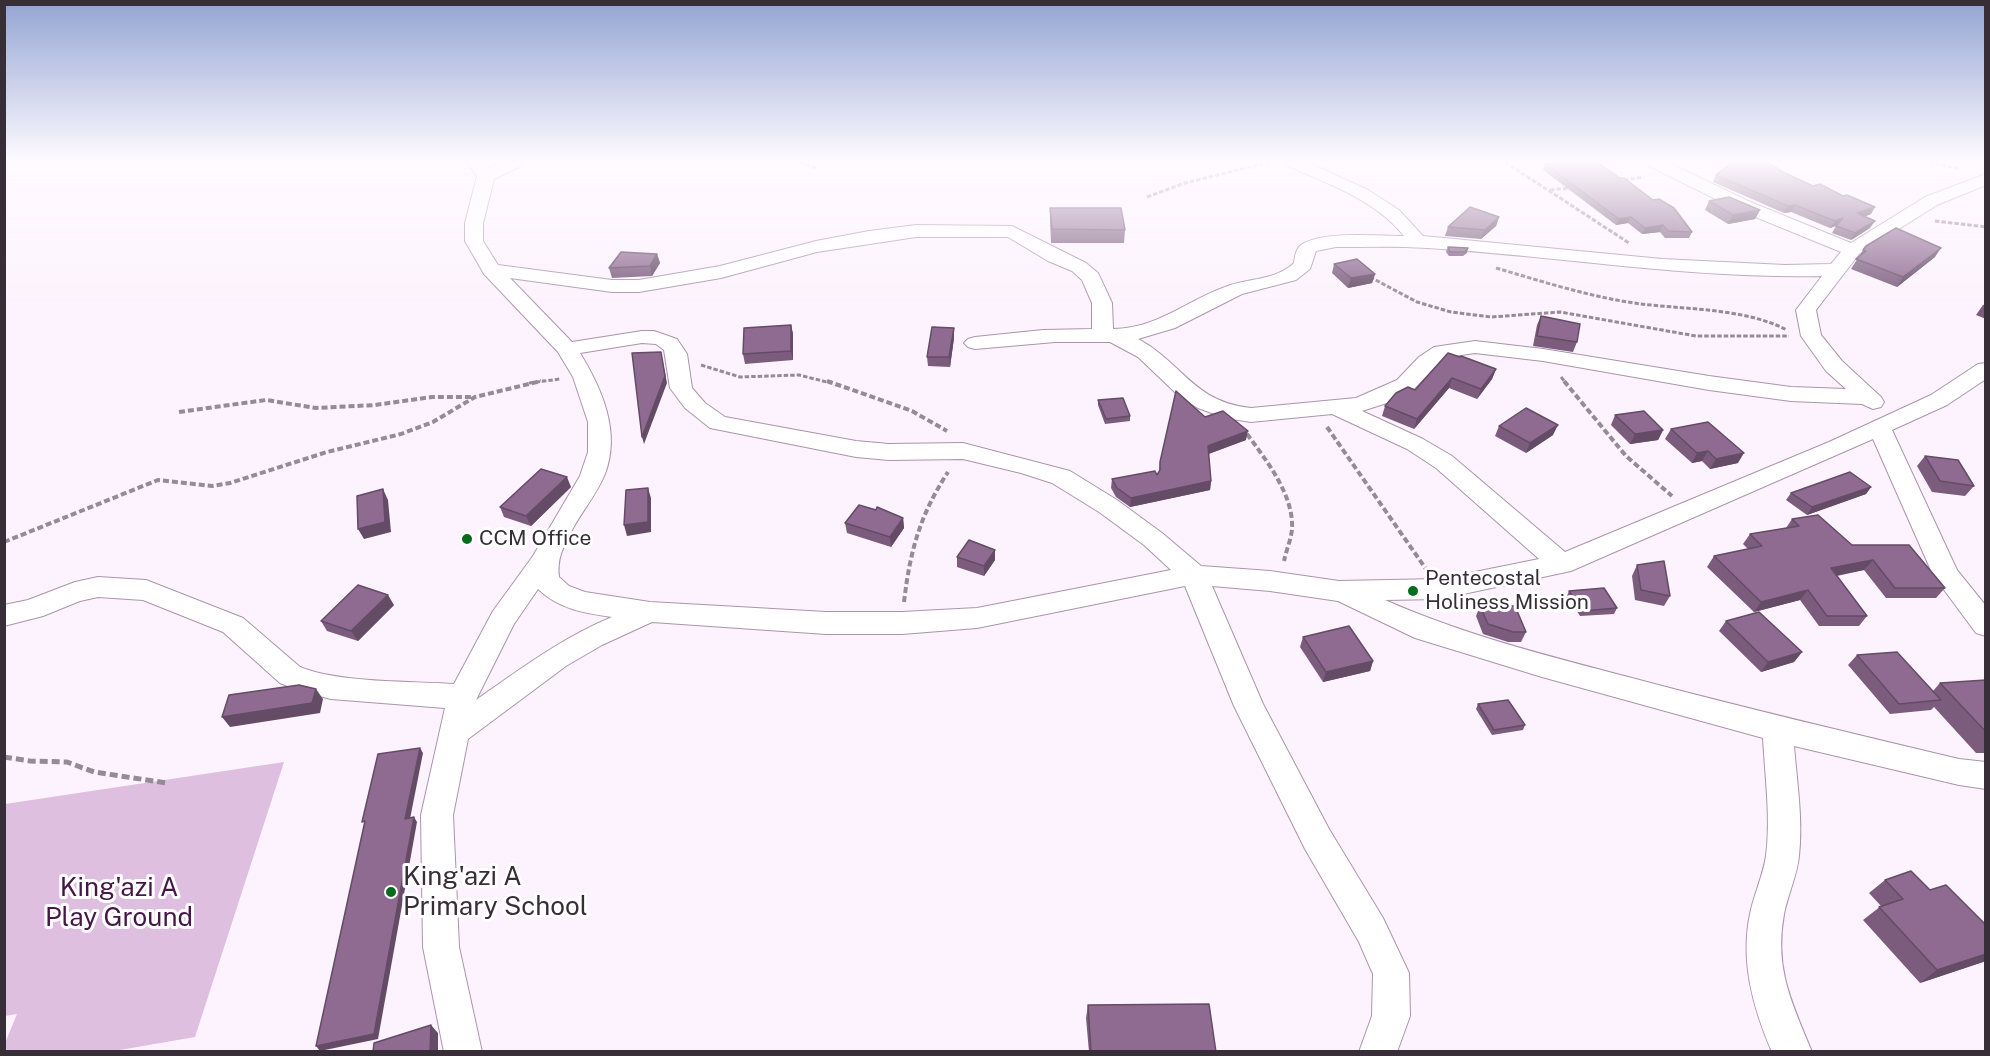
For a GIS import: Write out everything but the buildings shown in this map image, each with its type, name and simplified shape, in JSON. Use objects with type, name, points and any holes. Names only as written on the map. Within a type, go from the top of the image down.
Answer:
[{"type":"street","points":[[463,1052],[441,947],[437,814],[462,697],[503,618],[544,561],[561,527],[592,476],[600,452],[599,422],[585,377],[567,349],[490,270],[474,241],[476,211]]},
{"type":"street","points":[[1388,211],[1402,221],[1418,242]]},
{"type":"street","points":[[1757,211],[1852,250]]},
{"type":"street","points":[[1914,211],[1852,250],[1806,310],[1811,336],[1834,366],[1889,422],[1946,575],[1975,615],[1986,626]]},
{"type":"street","points":[[490,270],[612,286],[639,286],[721,272],[816,247],[869,237],[916,231],[1012,232],[1055,257],[1079,267],[1090,277],[1102,303],[1110,337]]},
{"type":"street","points":[[975,343],[1050,336],[1110,337],[1162,327],[1192,313],[1212,299],[1236,290],[1288,277],[1303,265],[1305,252],[1321,244],[1355,241],[1418,242],[1662,265],[1785,271],[1837,270]]},
{"type":"street","points":[[567,349],[652,337],[664,340],[673,346],[678,356],[677,374],[685,395],[703,414],[717,423],[889,452],[956,442],[988,455],[1061,477],[1108,506],[1153,539],[1194,575],[1249,706],[1317,839],[1371,930],[1391,973],[1391,1016],[1378,1052]]},
{"type":"street","points":[[1110,337],[1146,352],[1188,392],[1206,403],[1233,413],[1251,415],[1359,405],[1405,385],[1427,362],[1442,352],[1475,347],[1543,355],[1780,393],[1866,397]]},
{"type":"street","points":[[544,561],[546,581],[559,593],[582,602],[650,612],[826,623],[902,623],[977,618],[1194,575],[1279,582],[1340,591],[1440,589],[1562,564],[1938,400],[1986,369]]},
{"type":"street","points":[[1325,408],[1415,444],[1444,462],[1562,564]]},
{"type":"street","points":[[4,616],[33,609],[75,592],[98,587],[146,590],[233,625],[290,675],[307,682],[331,687],[462,697]]},
{"type":"street","points":[[1340,591],[1425,630],[1542,666],[1778,729],[1959,772],[1986,776]]},
{"type":"street","points":[[454,733],[556,658],[592,637],[650,612]]},
{"type":"street","points":[[1778,729],[1783,847],[1780,871],[1767,914],[1763,956],[1771,998],[1793,1052]]},
{"type":"path","points":[[1582,211],[1662,265]]},
{"type":"path","points":[[1904,217],[1986,227]]},
{"type":"path","points":[[1361,271],[1417,302],[1451,312],[1491,317],[1560,312],[1696,336],[1736,338],[1798,336],[1765,321],[1632,303],[1584,293],[1514,271],[1492,267]]},
{"type":"path","points":[[1543,355],[1626,456],[1688,511]]},
{"type":"path","points":[[678,356],[723,374],[740,377],[799,375],[823,380],[912,411],[956,442],[919,524],[909,557],[902,623]]},
{"type":"path","points":[[179,412],[266,400],[316,408],[375,405],[432,397],[475,397],[527,383],[585,377]]},
{"type":"path","points":[[4,542],[142,484],[165,479],[212,486],[263,474],[327,452],[401,434],[433,422],[475,397]]},
{"type":"path","points":[[1325,408],[1440,589]]},
{"type":"path","points":[[1233,413],[1276,477],[1285,500],[1292,527],[1279,582]]},
{"type":"path","points":[[4,757],[30,761],[67,762],[94,772],[167,783]]},
{"type":"green space","name":"King'azi A Play Ground","points":[[284,762],[195,1037],[114,1051],[5,1051],[5,1043],[17,1014],[5,1016],[5,804]]},
{"type":"place","name":"CCM Office","points":[[467,539]]},
{"type":"place","name":"Pentecostal Holiness Mission","points":[[1413,591]]},
{"type":"place","name":"King'azi A Primary School","points":[[391,892]]}]
